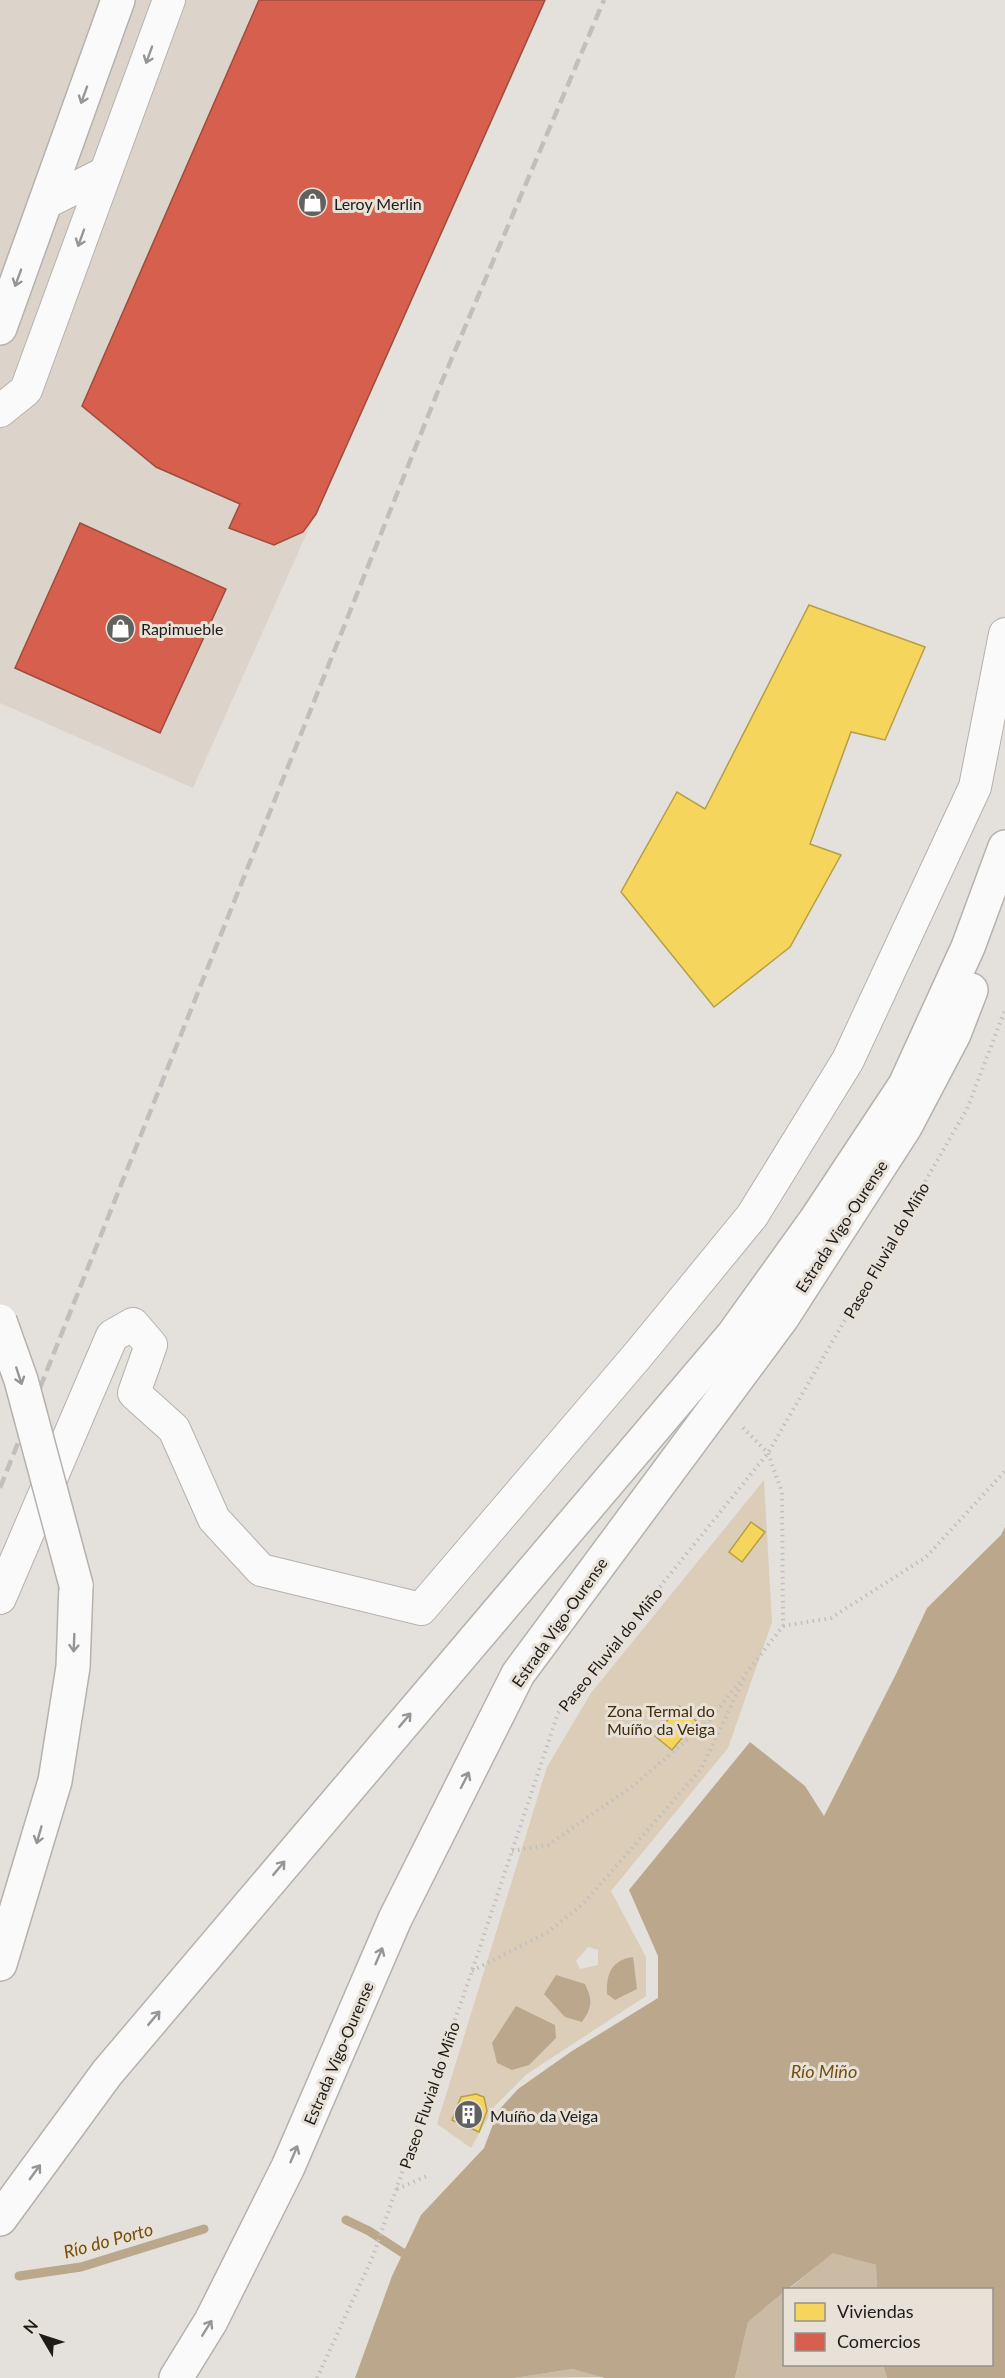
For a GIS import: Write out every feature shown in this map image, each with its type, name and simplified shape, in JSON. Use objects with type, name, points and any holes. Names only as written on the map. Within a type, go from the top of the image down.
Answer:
[{"type":"highway","points":[[1,322],[118,0]]},
{"type":"highway","points":[[0,2219],[115,2064],[733,1335],[815,1221],[905,1085],[968,947],[1005,847]]},
{"type":"highway","name":"Estrada Vigo-Ourense","points":[[176,2378],[211,2321],[288,2167],[395,1919],[518,1674],[782,1318],[905,1127],[954,1034],[1005,903]]},
{"type":"highway","points":[[0,1321],[21,1380],[76,1585],[73,1667],[55,1781],[0,1964]]},
{"type":"street","points":[[0,411],[26,390],[169,0]]},
{"type":"street","points":[[45,203],[105,173]]},
{"type":"street","points":[[0,1598],[112,1336],[133,1324],[151,1345],[134,1393],[174,1429],[214,1519],[261,1570],[421,1609],[638,1355],[752,1216],[848,1060],[975,787],[1005,634]]},
{"type":"path","name":"Paseo Fluvial do Miño","points":[[317,2378],[373,2256],[389,2212],[558,1713],[768,1454],[967,1109],[1005,1010]]},
{"type":"path","points":[[512,1851],[548,1845],[634,1785],[709,1720],[783,1626],[782,1492],[768,1454],[739,1424]]},
{"type":"path","points":[[783,1626],[831,1618],[926,1557],[1005,1471]]},
{"type":"path","points":[[471,1971],[548,1932],[583,1904],[701,1769],[748,1670]]},
{"type":"path","points":[[396,2190],[427,2176]]},
{"type":"shaded area","points":[[0,0],[545,0],[193,788],[0,703]]},
{"type":"shaded area","points":[[833,2252],[876,2265],[877,2288],[790,2288]]},
{"type":"shaded area","points":[[783,2293],[783,2366],[883,2366],[887,2378],[735,2378],[748,2322]]},
{"type":"shaded area","points":[[573,2369],[606,2377],[514,2378]]},
{"type":"green space","name":"Zona Termal do Muíño da Veiga","points":[[764,1480],[772,1622],[728,1748],[611,1891],[646,1957],[646,1996],[527,2074],[494,2107],[471,2148],[437,2124],[547,1767],[591,1693]],"holes":[[[588,1947],[598,1950],[598,1965],[580,1969],[576,1961]],[[476,2094],[484,2097],[487,2111],[479,2131],[452,2120],[461,2097]]]},
{"type":"water","name":"Río Miño","points":[[1005,1527],[1005,2378],[887,2378],[883,2366],[993,2366],[993,2288],[877,2288],[876,2265],[833,2253],[789,2288],[783,2288],[783,2293],[748,2322],[735,2378],[605,2378],[573,2369],[514,2378],[355,2378],[392,2276],[421,2215],[484,2148],[498,2111],[518,2089],[572,2051],[658,1998],[658,1956],[629,1890],[750,1742],[805,1786],[824,1816],[927,1608],[1001,1535]]},
{"type":"water","points":[[633,1957],[637,1989],[615,2000],[607,1994],[609,1974],[615,1964]]},
{"type":"water","points":[[556,1975],[585,1984],[590,2004],[582,2022],[565,2017],[544,1994]]},
{"type":"water","points":[[516,2006],[555,2025],[556,2038],[529,2065],[512,2070],[497,2063],[492,2043]]},
{"type":"building: Viviendas","points":[[809,605],[925,647],[885,740],[851,732],[810,844],[841,855],[790,947],[714,1007],[621,892],[677,792],[705,809]]},
{"type":"building: Viviendas","points":[[751,1522],[765,1532],[742,1562],[729,1552]]},
{"type":"building: Viviendas","points":[[679,1706],[696,1721],[672,1750],[655,1736]]},
{"type":"building: Viviendas","name":"Muíño da Veiga","points":[[476,2094],[484,2097],[487,2111],[479,2132],[452,2120],[461,2097]]},
{"type":"building: Comercios","name":"Leroy Merlin","points":[[259,0],[545,0],[316,514],[303,532],[274,545],[229,528],[240,504],[156,467],[82,406]]},
{"type":"building: Comercios","name":"Rapimueble","points":[[80,523],[226,589],[160,733],[15,668]]},
{"type":"waterway","name":"Río do Porto","points":[[346,2220],[369,2231],[403,2253]]},
{"type":"waterway","name":"Río do Porto","points":[[19,2276],[81,2267],[204,2229]]},
{"type":"railway","points":[[0,1488],[440,386],[604,0]]},
{"type":"place","name":"Leroy Merlin","points":[[313,203]]},
{"type":"place","name":"Rapimueble","points":[[120,628]]},
{"type":"place","name":"Muíño da Veiga","points":[[469,2115]]}]
